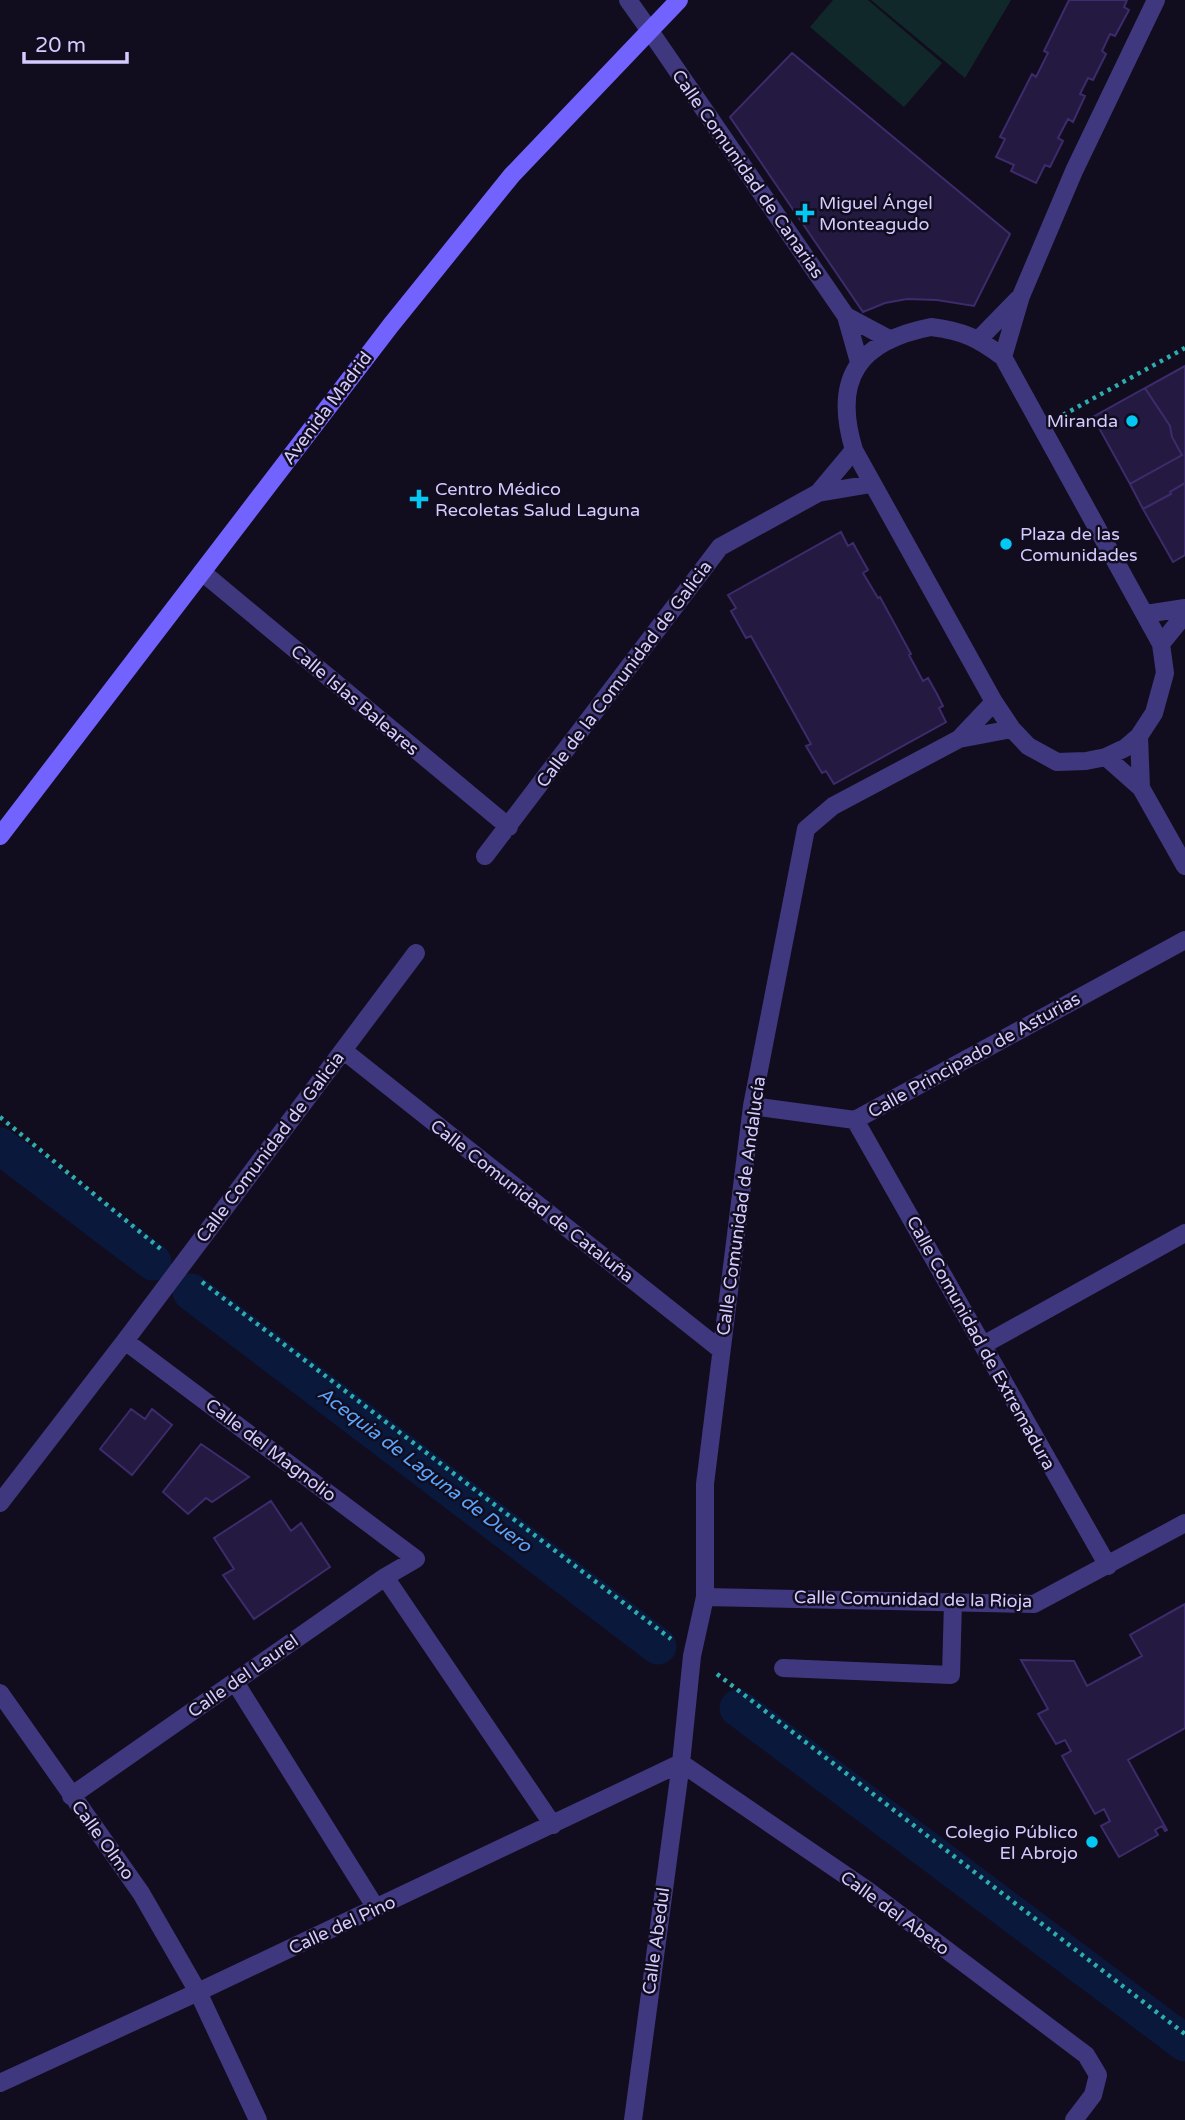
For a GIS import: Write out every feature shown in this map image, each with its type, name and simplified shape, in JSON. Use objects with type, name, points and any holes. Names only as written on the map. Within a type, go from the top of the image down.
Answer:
[{"type":"main road","name":"Avenida Madrid","points":[[0,836],[391,325],[512,175],[679,0]]},
{"type":"street","name":"Calle Comunidad de Canarias","points":[[628,0],[846,316],[859,362]]},
{"type":"street","points":[[1003,357],[1021,296],[1074,171],[1156,0]]},
{"type":"street","points":[[979,339],[1021,296]]},
{"type":"street","name":"Calle Comunidad de Canarias","points":[[846,316],[889,339]]},
{"type":"street","points":[[931,327],[956,330],[979,339],[1003,357],[1161,644],[1165,673],[1154,713],[1139,736],[1125,748],[1106,757],[1057,762],[1028,747],[1012,729],[994,702],[871,484],[848,431],[846,402],[851,377],[859,362],[889,339],[904,332],[931,327]]},
{"type":"street","name":"Calle de la Comunidad de Galicia","points":[[818,493],[854,450]]},
{"type":"street","name":"Calle de la Comunidad de Galicia","points":[[485,856],[720,547],[818,493],[871,484]]},
{"type":"street","name":"Calle Islas Baleares","points":[[202,572],[509,827]]},
{"type":"street","points":[[1146,614],[1185,608]]},
{"type":"street","points":[[1161,644],[1185,614]]},
{"type":"street","name":"Calle Comunidad de Andalucía","points":[[681,1763],[692,1656],[705,1597],[705,1484],[751,1106],[806,829],[833,806],[959,738],[994,702]]},
{"type":"street","name":"Calle Comunidad de Andalucía","points":[[959,738],[1012,729]]},
{"type":"street","points":[[1139,736],[1141,788]]},
{"type":"street","points":[[1106,757],[1141,788],[1185,866]]},
{"type":"street","name":"Calle Principado de Asturias","points":[[751,1106],[855,1120],[1185,940]]},
{"type":"street","name":"Calle Comunidad de Galicia","points":[[0,1503],[416,953]]},
{"type":"street","name":"Calle Comunidad de Cataluña","points":[[344,1051],[721,1350]]},
{"type":"street","name":"Calle Comunidad de Extremadura","points":[[855,1120],[1108,1566]]},
{"type":"street","points":[[983,1345],[1185,1233]]},
{"type":"street","name":"Calle del Magnolio","points":[[125,1341],[416,1559]]},
{"type":"street","name":"Calle Comunidad de la Rioja","points":[[705,1597],[1034,1604],[1185,1523]]},
{"type":"street","name":"Calle del Laurel","points":[[71,1796],[385,1577],[416,1559]]},
{"type":"street","points":[[385,1577],[553,1825]]},
{"type":"street","points":[[783,1668],[951,1675],[953,1602]]},
{"type":"street","points":[[235,1682],[376,1908]]},
{"type":"street","name":"Calle Olmo","points":[[0,1693],[141,1892],[198,1992],[258,2120]]},
{"type":"street","name":"Calle del Pino","points":[[0,2082],[198,1992],[681,1763]]},
{"type":"street","name":"Calle del Abeto","points":[[681,1763],[867,1890],[1086,2055],[1098,2075],[1093,2095],[1074,2120]]},
{"type":"street","name":"Calle Abedul","points":[[633,2120],[681,1763]]},
{"type":"path","points":[[1041,427],[1185,348]]},
{"type":"path","points":[[0,1117],[181,1265],[365,1409],[1185,2034]]},
{"type":"green space","points":[[833,0],[868,0],[942,63],[904,107],[810,27]]},
{"type":"green space","points":[[871,0],[1011,0],[965,78]]},
{"type":"building","points":[[1069,0],[1127,0],[1124,7],[1129,10],[1115,36],[1110,34],[1102,51],[1106,54],[1093,80],[1088,78],[1080,94],[1085,96],[1073,122],[1068,119],[1058,138],[1063,141],[1050,167],[1045,165],[1036,183],[1011,171],[1014,165],[996,157],[1005,139],[1000,137],[1032,74],[1036,77],[1048,53],[1044,51]]},
{"type":"building","points":[[792,53],[1010,234],[974,306],[937,300],[907,299],[885,303],[863,312],[730,117]]},
{"type":"building","points":[[1185,366],[1185,483],[1143,509],[1130,484],[1182,455],[1172,437],[1170,426],[1145,388]]},
{"type":"building","points":[[1145,388],[1170,426],[1172,437],[1182,455],[1130,484],[1093,417]]},
{"type":"building","points":[[1185,483],[1185,555],[1173,562],[1143,509]]},
{"type":"building","points":[[841,532],[848,546],[853,543],[868,570],[863,573],[878,598],[880,597],[923,681],[928,678],[937,694],[943,706],[939,708],[946,722],[834,784],[826,771],[822,773],[806,746],[811,744],[751,636],[746,638],[731,611],[736,608],[728,595]]},
{"type":"building","points":[[131,1409],[145,1419],[152,1409],[172,1425],[132,1475],[100,1449]]},
{"type":"building","points":[[201,1444],[249,1477],[212,1502],[206,1498],[188,1514],[163,1492]]},
{"type":"building","points":[[271,1501],[291,1531],[301,1523],[330,1567],[254,1619],[223,1575],[234,1569],[214,1538]]},
{"type":"building","points":[[1185,1604],[1185,1728],[1128,1760],[1167,1830],[1162,1826],[1155,1830],[1158,1835],[1119,1857],[1101,1826],[1110,1821],[1104,1809],[1095,1814],[1062,1756],[1071,1751],[1065,1740],[1056,1744],[1038,1714],[1048,1709],[1021,1660],[1074,1661],[1087,1686],[1142,1656],[1130,1635]]},
{"type":"waterway","name":"Acequia de Laguna de Duero","points":[[0,1146],[153,1262]]},
{"type":"waterway","name":"Acequia de Laguna de Duero","points":[[191,1292],[658,1646]]},
{"type":"waterway","name":"Acequia de Laguna de Duero","points":[[738,1708],[1185,2043]]},
{"type":"place","name":"Miguel Ángel Monteagudo","points":[[805,213]]},
{"type":"place","name":"Miranda","points":[[1132,421]]},
{"type":"place","name":"Centro Médico Recoletas Salud Laguna","points":[[419,499]]},
{"type":"place","name":"Plaza de las Comunidades","points":[[1006,544]]},
{"type":"place","name":"Colegio Público El Abrojo","points":[[1092,1842]]}]
